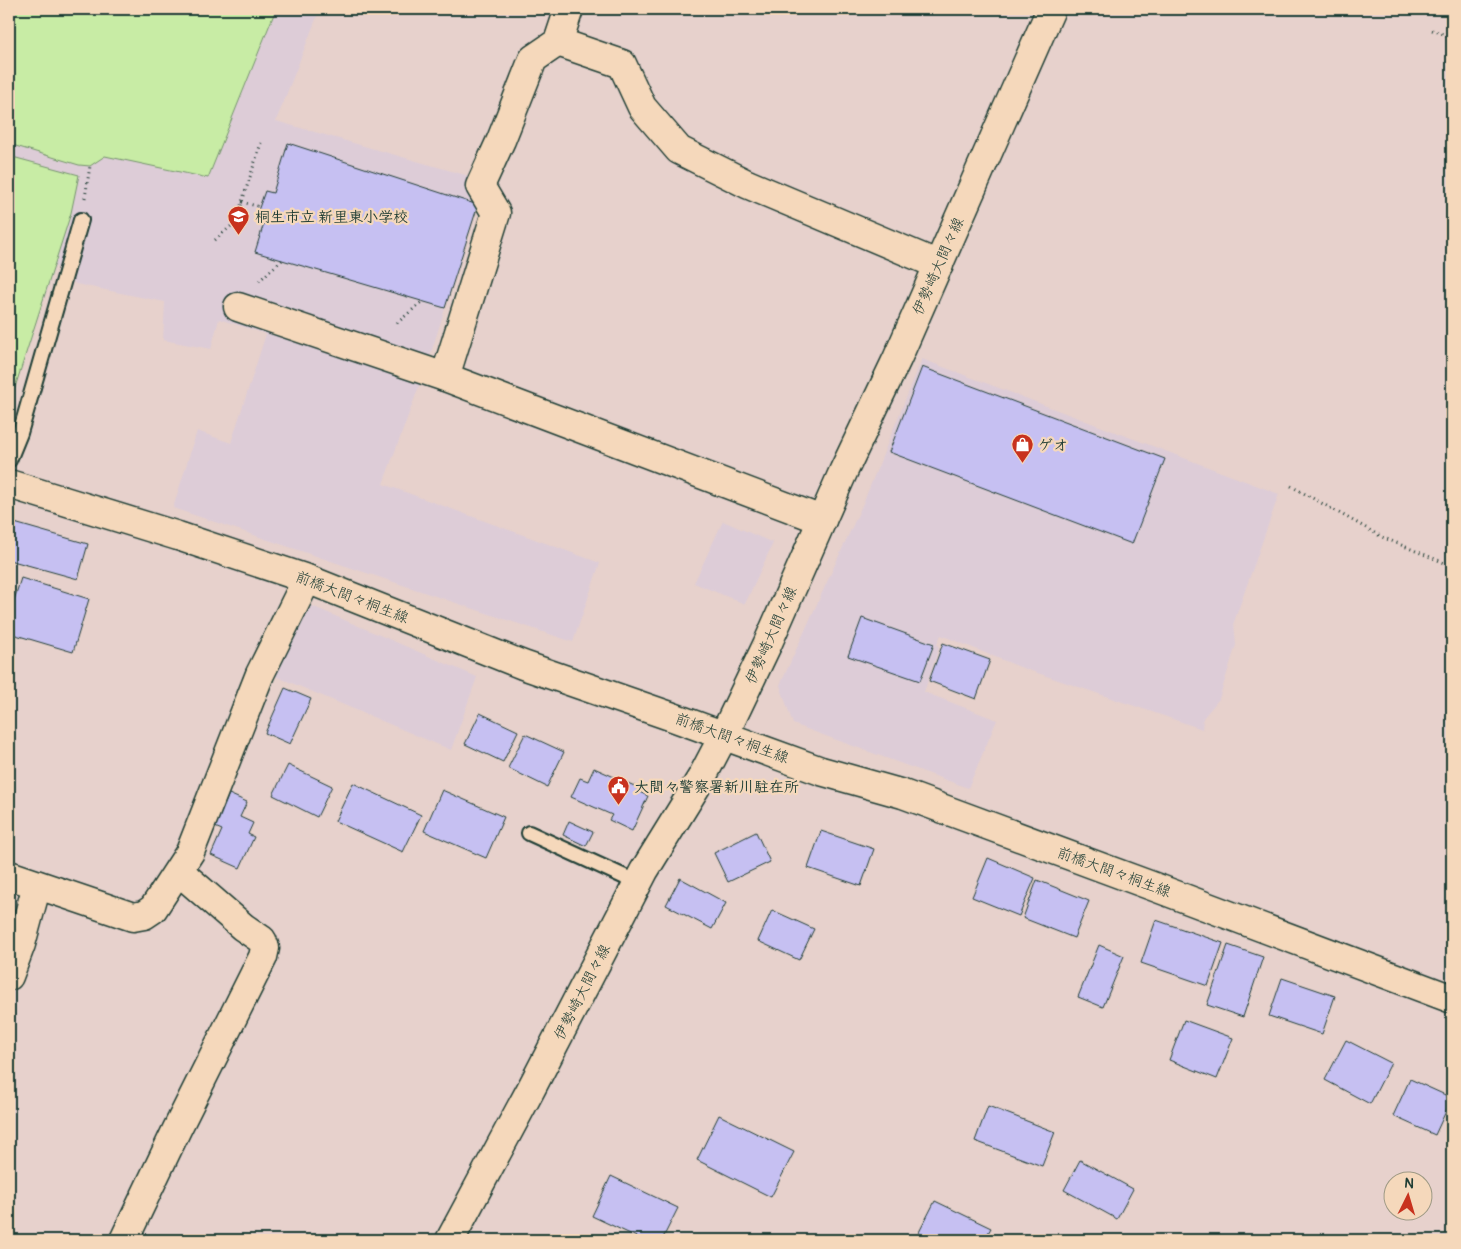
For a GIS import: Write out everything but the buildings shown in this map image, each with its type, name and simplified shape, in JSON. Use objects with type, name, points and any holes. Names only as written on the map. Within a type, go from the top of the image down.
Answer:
[{"type":"main road","points":[[445,377],[496,212],[480,186],[501,140],[533,59],[558,42],[569,9]]},
{"type":"main road","name":"伊勢崎大間々線","points":[[450,1240],[532,1089],[638,883],[702,777],[724,735],[767,645],[939,265],[1052,9]]},
{"type":"main road","points":[[558,42],[622,64],[642,107],[679,150],[747,184],[939,265]]},
{"type":"main road","points":[[238,307],[445,377],[822,520]]},
{"type":"main road","name":"前橋大間々桐生線","points":[[9,484],[178,536],[307,579],[523,666],[724,735],[821,771],[903,794],[1452,999]]},
{"type":"main road","points":[[9,875],[133,916],[144,915],[153,909],[190,852],[260,674],[307,579]]},
{"type":"main road","points":[[124,1240],[176,1129],[263,957],[265,948],[262,940],[236,921],[180,870]]},
{"type":"main road","points":[[9,976],[22,944],[37,885]]},
{"type":"lane","points":[[9,460],[20,433],[81,220]]},
{"type":"lane","points":[[529,833],[638,883]]},
{"type":"path","points":[[1432,30],[1452,37]]},
{"type":"path","points":[[215,240],[237,221],[262,144]]},
{"type":"path","points":[[81,220],[90,166]]},
{"type":"path","points":[[242,202],[260,206]]},
{"type":"path","points":[[259,281],[282,260]]},
{"type":"path","points":[[397,323],[423,301]]},
{"type":"path","points":[[1291,486],[1382,537],[1452,566]]},
{"type":"shaded area","name":"桐生市立 新里東小学校","points":[[9,9],[320,9],[276,121],[469,176],[478,205],[429,359],[383,484],[600,563],[573,642],[173,508],[197,431],[231,443],[266,334],[219,319],[211,349],[163,340],[165,302],[76,284],[55,266],[9,406]]},
{"type":"shaded area","points":[[922,359],[1279,494],[1234,622],[1236,645],[1219,699],[1203,718],[1202,729],[1020,667],[941,635],[937,644],[939,648],[924,692],[997,720],[968,788],[793,724],[780,685],[864,501]]},
{"type":"shaded area","points":[[723,521],[773,543],[745,604],[694,583]]},
{"type":"shaded area","points":[[305,603],[477,677],[451,750],[275,676]]},
{"type":"green space","points":[[9,9],[276,9],[208,178],[105,156],[90,166],[79,165],[9,144]]},
{"type":"green space","points":[[9,156],[79,175],[71,213],[9,406]]},
{"type":"place","name":"桐生市立 新里東小学校","points":[[239,236]]},
{"type":"place","name":"ゲオ","points":[[1022,464]]},
{"type":"place","name":"大間々警察署新川駐在所","points":[[618,806]]}]
